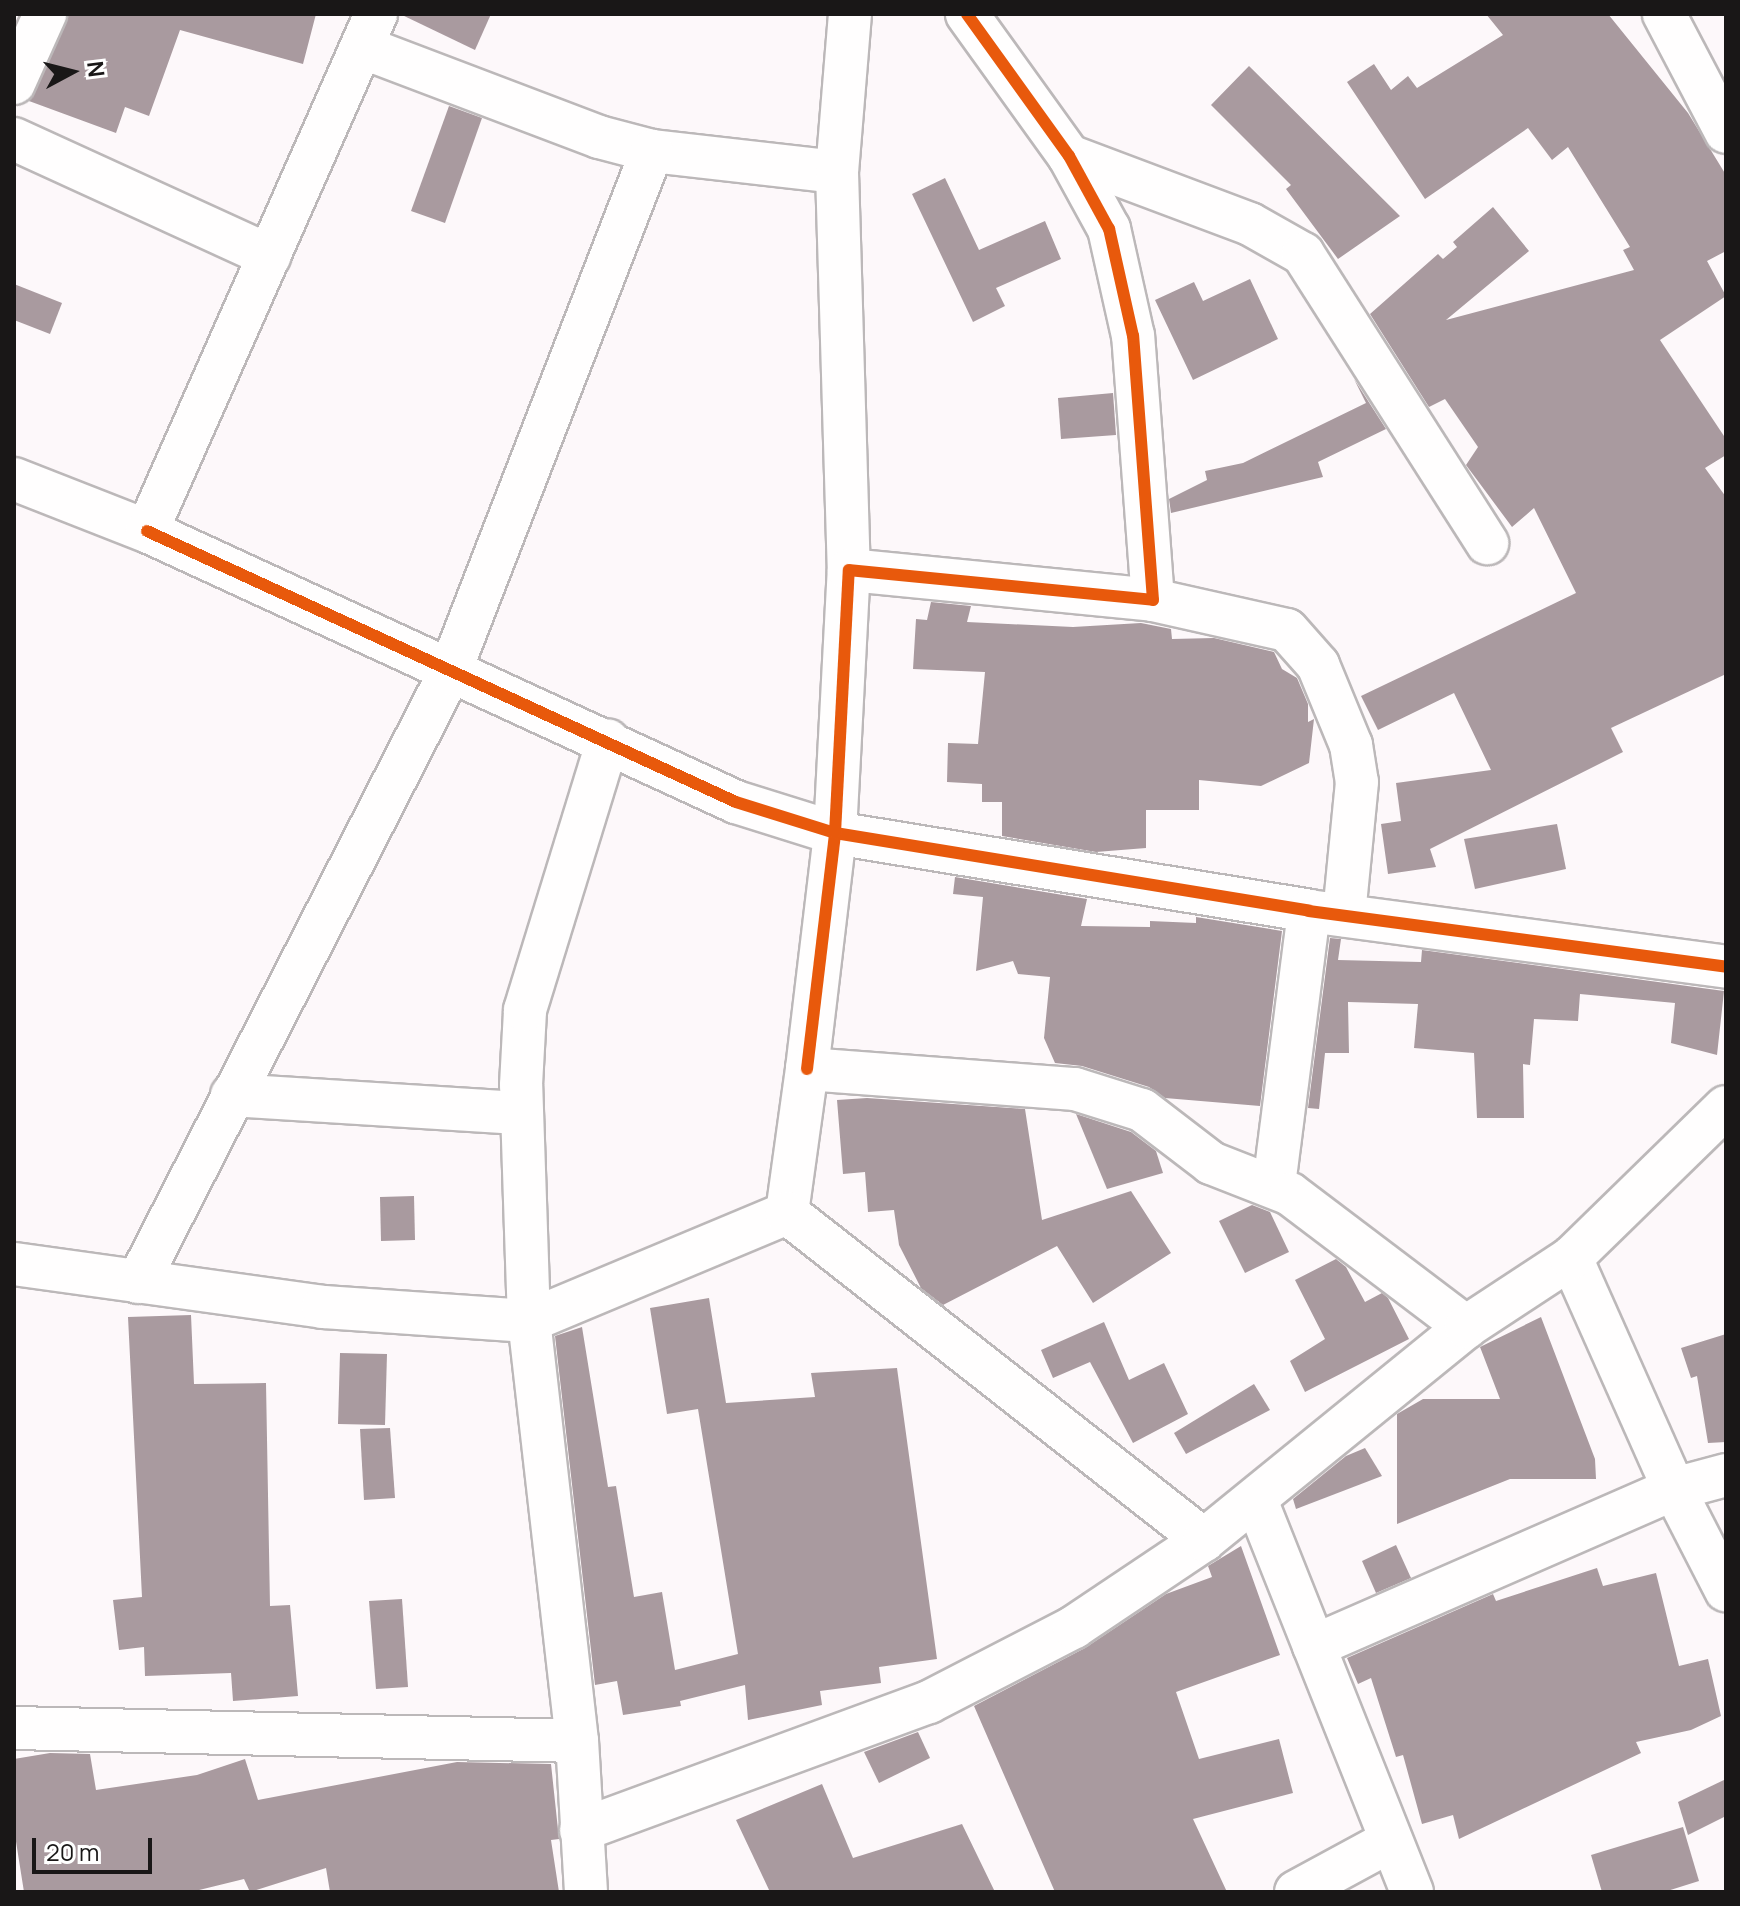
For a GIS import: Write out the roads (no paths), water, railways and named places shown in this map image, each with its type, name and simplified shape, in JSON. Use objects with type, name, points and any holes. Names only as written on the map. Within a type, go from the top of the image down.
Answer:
[{"type":"street","points":[[14,83],[45,14]]},
{"type":"street","points":[[787,1213],[835,833],[849,570],[837,172],[850,14]]},
{"type":"street","points":[[967,14],[1069,156],[1109,229],[1129,303],[1153,600]]},
{"type":"street","points":[[1664,14],[1726,132]]},
{"type":"street","points":[[147,531],[369,30],[599,137],[652,151],[837,172]]},
{"type":"street","points":[[14,139],[269,256]]},
{"type":"street","points":[[138,1282],[449,674],[652,151]]},
{"type":"street","points":[[1069,156],[1250,224],[1303,254],[1487,543]]},
{"type":"street","points":[[14,479],[147,531],[449,674],[608,741],[736,802],[835,833],[1326,913],[1726,967]]},
{"type":"street","points":[[849,570],[1153,600],[1287,630],[1318,665],[1351,745],[1357,782],[1326,913],[1274,1185]]},
{"type":"street","points":[[586,1892],[577,1741],[529,1321],[521,1113],[525,1010],[608,741]]},
{"type":"street","points":[[807,1069],[1089,1092],[1142,1110],[1211,1163],[1274,1185],[1466,1327]]},
{"type":"street","points":[[232,1095],[521,1113]]},
{"type":"street","points":[[581,1830],[929,1702],[1074,1627],[1204,1540],[1466,1327],[1571,1258],[1726,1107]]},
{"type":"street","points":[[14,1264],[323,1307],[529,1321],[787,1213]]},
{"type":"street","points":[[787,1213],[1204,1540]]},
{"type":"street","points":[[1571,1258],[1674,1489],[1726,1590]]},
{"type":"street","points":[[1314,1646],[1674,1489],[1726,1475]]},
{"type":"street","points":[[1256,1500],[1412,1892]]},
{"type":"street","points":[[14,1728],[577,1741]]},
{"type":"street","points":[[1296,1892],[1390,1841]]}]
